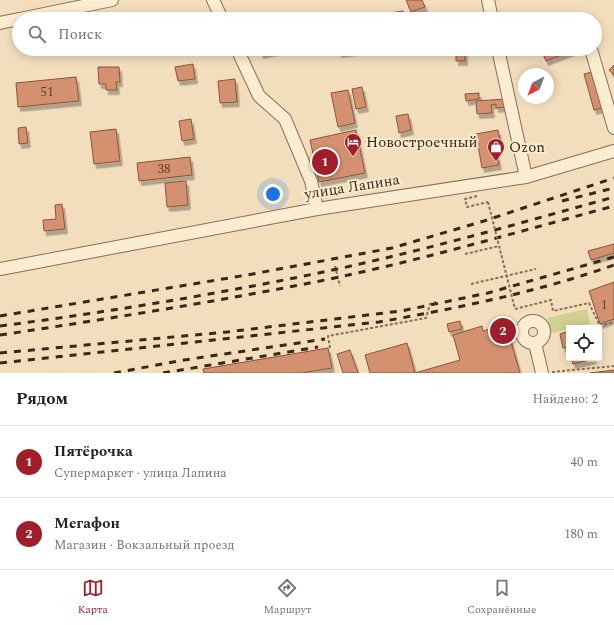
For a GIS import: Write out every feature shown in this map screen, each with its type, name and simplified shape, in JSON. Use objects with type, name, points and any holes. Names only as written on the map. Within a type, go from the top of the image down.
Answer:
[{"type":"street","points":[[53,12],[112,0]]},
{"type":"street","points":[[213,0],[219,12]]},
{"type":"street","points":[[488,0],[491,12]]},
{"type":"street","points":[[0,23],[12,20]]},
{"type":"street","points":[[240,56],[259,96],[284,119],[311,181],[317,208]]},
{"type":"street","points":[[500,56],[526,177]]},
{"type":"street","points":[[593,56],[614,128]]},
{"type":"street","name":"улица Лапина","points":[[0,269],[317,208],[526,177],[614,151]]},
{"type":"street","points":[[535,343],[547,373]]},
{"type":"path","points":[[483,195],[465,199],[467,207],[488,202],[515,309],[551,300],[553,311],[589,303],[600,326],[614,322]]},
{"type":"path","points":[[464,254],[499,246]]},
{"type":"path","points":[[335,266],[340,286]]},
{"type":"path","points":[[471,284],[536,268]]},
{"type":"path","points":[[330,348],[328,336],[426,318],[430,304],[436,302]]},
{"type":"path","points":[[547,373],[614,366]]},
{"type":"green space","points":[[587,309],[590,324],[566,325],[566,330],[551,333],[547,318]]},
{"type":"building","points":[[406,0],[422,0],[425,7],[411,12]]},
{"type":"building","points":[[456,56],[465,56],[465,61],[456,61]]},
{"type":"building","points":[[544,56],[559,56],[546,61]]},
{"type":"building","points":[[193,64],[195,79],[178,81],[175,67]]},
{"type":"building","points":[[614,65],[614,75],[609,70]]},
{"type":"building","points":[[98,67],[119,67],[120,82],[116,82],[117,90],[106,90],[106,84],[99,84]]},
{"type":"building","points":[[596,71],[607,107],[594,110],[584,74]]},
{"type":"building","points":[[76,77],[79,101],[18,107],[16,83]]},
{"type":"building","points":[[235,79],[237,102],[220,103],[218,81]]},
{"type":"building","points":[[362,87],[366,107],[356,109],[352,89]]},
{"type":"building","points":[[348,90],[355,123],[338,127],[331,93]]},
{"type":"building","points":[[479,93],[479,99],[466,101],[465,94]]},
{"type":"building","points":[[505,99],[506,107],[496,108],[496,104],[491,105],[492,113],[477,114],[476,101]]},
{"type":"building","points":[[408,114],[411,130],[399,133],[396,116]]},
{"type":"building","points":[[191,119],[194,139],[182,141],[179,121]]},
{"type":"building","points":[[26,127],[28,143],[19,144],[18,128]]},
{"type":"building","points":[[116,129],[120,161],[94,164],[90,132]]},
{"type":"building","points":[[356,130],[365,173],[319,182],[310,140]]},
{"type":"building","points":[[498,130],[500,141],[490,142],[492,152],[496,151],[499,165],[482,168],[476,134]]},
{"type":"building","points":[[190,157],[192,175],[139,181],[137,163]]},
{"type":"building","points":[[186,181],[188,205],[167,207],[165,183]]},
{"type":"building","points":[[62,204],[65,229],[44,231],[43,220],[56,219],[55,205]]},
{"type":"building","points":[[614,244],[614,253],[591,260],[588,251]]},
{"type":"building","points":[[614,282],[614,319],[600,324],[589,291]]},
{"type":"building","points":[[460,321],[462,329],[449,332],[447,324]]},
{"type":"building","points":[[506,324],[520,373],[415,373],[460,360],[453,335],[482,326],[483,331]]},
{"type":"building","points":[[566,332],[566,347],[563,348],[560,334]]},
{"type":"building","points":[[407,343],[415,373],[370,373],[365,355]]},
{"type":"building","points":[[328,348],[332,368],[302,373],[204,373],[203,369]]},
{"type":"building","points":[[350,350],[358,373],[343,373],[337,354]]},
{"type":"building","points":[[572,361],[586,361],[573,364]]},
{"type":"building","points":[[614,370],[614,373],[590,373]]},
{"type":"railway","points":[[0,316],[247,275],[392,248],[484,221],[614,178]]},
{"type":"railway","points":[[562,201],[614,188]]},
{"type":"railway","points":[[0,326],[75,316],[187,298],[339,269],[457,240],[614,197]]},
{"type":"railway","points":[[0,335],[160,310],[320,281],[431,255],[614,206]]},
{"type":"railway","points":[[0,353],[227,332],[401,311],[488,293],[614,257]]},
{"type":"railway","points":[[0,363],[379,322],[438,311],[527,291],[585,275],[614,265]]},
{"type":"railway","points":[[114,373],[184,360],[325,339]]},
{"type":"railway","points":[[163,373],[318,347]]},
{"type":"place","name":"Новостроечный","points":[[353,157]]},
{"type":"place","name":"Пятёрочка","points":[[325,162]]},
{"type":"place","name":"Ozon","points":[[496,162]]},
{"type":"place","name":"Мегафон","points":[[503,331]]}]
